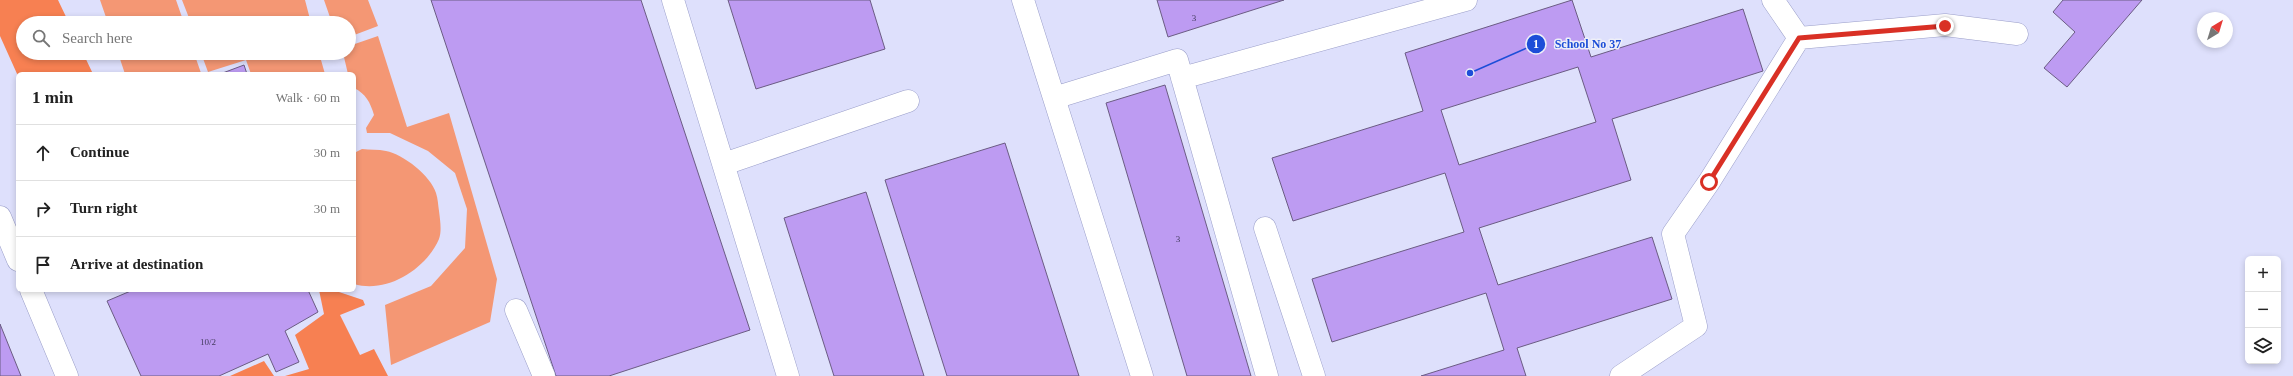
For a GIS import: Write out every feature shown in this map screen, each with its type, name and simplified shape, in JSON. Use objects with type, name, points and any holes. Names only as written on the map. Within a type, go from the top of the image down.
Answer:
[{"type":"street","points":[[673,0],[788,376]]},
{"type":"street","points":[[1023,0],[1142,376]]},
{"type":"street","points":[[1182,78],[1466,0]]},
{"type":"street","points":[[1773,0],[1799,38]]},
{"type":"street","points":[[1799,38],[1945,26],[2017,34]]},
{"type":"street","points":[[1621,376],[1696,326],[1673,234],[1709,182],[1799,38]]},
{"type":"street","points":[[1054,98],[1177,60],[1267,376]]},
{"type":"street","points":[[724,164],[908,101]]},
{"type":"street","points":[[0,216],[16,255]]},
{"type":"street","points":[[1265,228],[1314,376]]},
{"type":"street","points":[[32,292],[67,376]]},
{"type":"street","points":[[516,310],[544,376]]},
{"type":"shaded area","points":[[0,0],[58,0],[66,16],[16,16],[16,60],[86,60],[92,72],[16,72],[0,36]]},
{"type":"shaded area","points":[[100,0],[176,0],[182,16],[106,16]]},
{"type":"shaded area","points":[[182,0],[305,0],[309,16],[188,16]]},
{"type":"shaded area","points":[[324,0],[368,0],[378,26],[356,34],[356,16],[330,16]]},
{"type":"shaded area","points":[[378,36],[407,127],[449,113],[497,279],[490,322],[391,365],[385,305],[431,286],[465,248],[467,209],[455,173],[428,151],[390,133],[367,133],[366,128],[374,115],[367,99],[356,89],[356,72],[348,72],[345,60],[356,60],[356,44]]},
{"type":"shaded area","points":[[120,60],[196,60],[201,72],[124,72]]},
{"type":"shaded area","points":[[204,60],[246,60],[208,72]]},
{"type":"shaded area","points":[[246,60],[321,60],[324,72],[250,72]]},
{"type":"shaded area","points":[[362,149],[380,150],[400,156],[416,167],[433,186],[438,202],[440,232],[439,239],[433,250],[415,269],[392,282],[379,285],[367,286],[356,284],[356,152]]},
{"type":"shaded area","points":[[319,292],[339,292],[363,300],[365,305],[340,315],[360,355],[374,349],[388,376],[285,376],[309,369],[295,335],[324,314]]},
{"type":"shaded area","points":[[264,361],[274,376],[230,376]]},
{"type":"building","points":[[431,0],[641,0],[750,330],[609,376],[556,376]]},
{"type":"building","points":[[728,0],[870,0],[885,49],[756,89]]},
{"type":"building","points":[[1157,0],[1284,0],[1168,37]]},
{"type":"building","points":[[1572,0],[1591,57],[1743,9],[1763,71],[1612,119],[1631,180],[1479,228],[1498,285],[1652,237],[1672,299],[1517,348],[1526,376],[1421,376],[1504,350],[1486,293],[1332,342],[1312,279],[1464,232],[1445,173],[1293,221],[1272,158],[1423,111],[1405,53]],"holes":[[[1578,67],[1596,122],[1459,165],[1441,110]]]},
{"type":"building","points":[[2063,0],[2142,0],[2067,87],[2044,68],[2075,32],[2053,12]]},
{"type":"building","points":[[244,65],[246,72],[225,72]]},
{"type":"building","points":[[1165,85],[1251,376],[1187,376],[1106,103]]},
{"type":"building","points":[[1005,143],[1079,376],[947,376],[885,180]]},
{"type":"building","points":[[866,192],[924,376],[834,376],[784,218]]},
{"type":"building","points":[[128,292],[309,292],[318,312],[285,331],[299,362],[276,372],[268,354],[219,376],[141,376],[107,301]]},
{"type":"building","points":[[0,324],[21,376],[0,376]]},
{"type":"place","name":"School No 37","points":[[1470,73]]},
{"type":"route","points":[[1709,182],[1799,38],[1945,26]]}]
